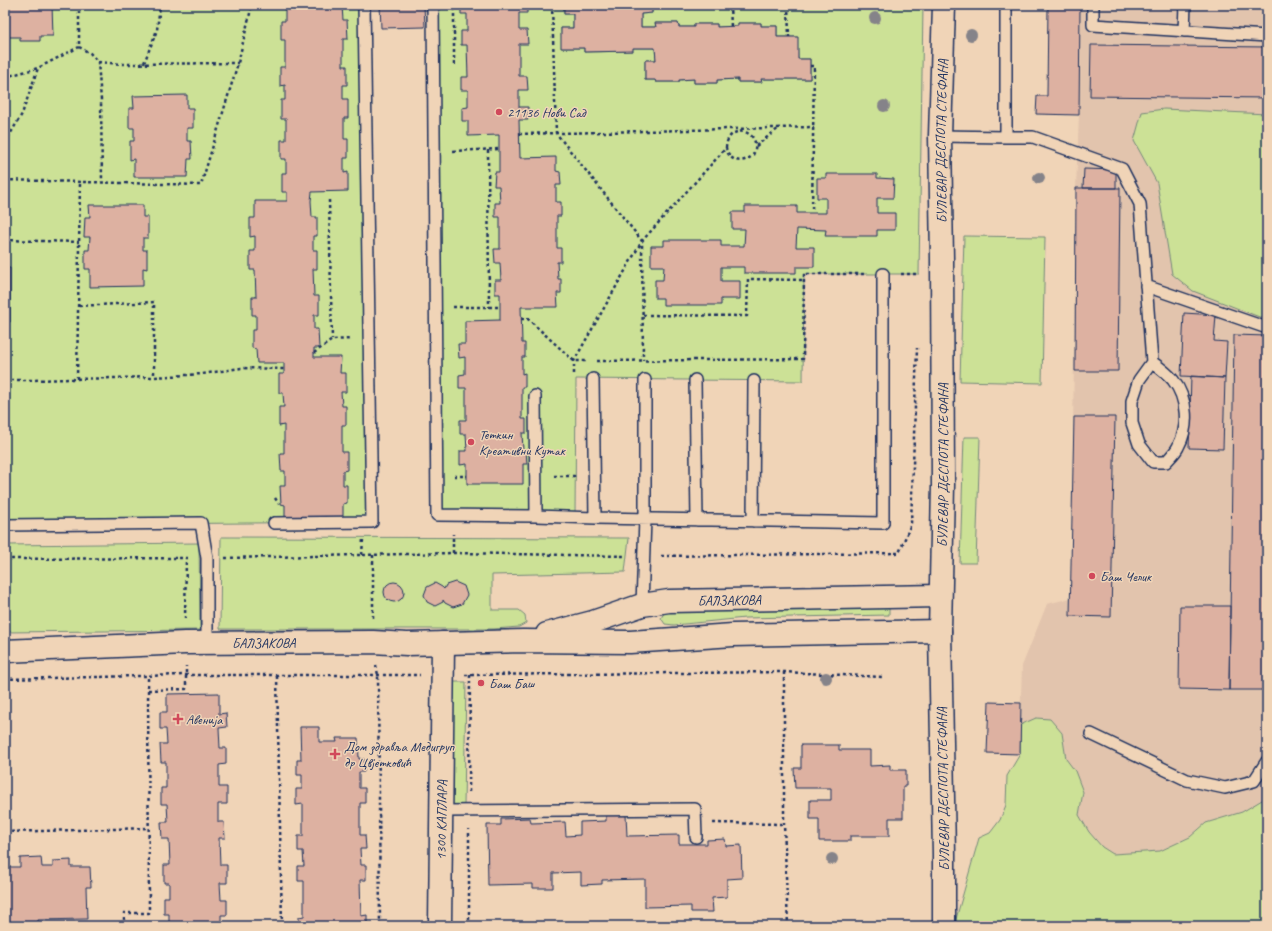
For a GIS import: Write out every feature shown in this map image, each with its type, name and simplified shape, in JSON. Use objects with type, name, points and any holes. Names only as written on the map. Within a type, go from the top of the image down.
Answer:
[{"type":"street","name":"БУЛЕВАР ДЕСПОТА СТЕФАНА","points":[[944,5],[940,136],[943,485],[940,631],[944,926]]},
{"type":"street","name":"БАЛЗАКОВА","points":[[523,641],[593,622],[642,605],[676,600],[940,596]]},
{"type":"street","name":"БАЛЗАКОВА","points":[[5,651],[185,643],[373,642],[407,644],[523,641],[630,642],[733,635],[940,631]]},
{"type":"street","name":"1300 КАПЛАРА","points":[[440,926],[443,643]]},
{"type":"lane","points":[[274,523],[372,522],[364,5]]},
{"type":"lane","points":[[433,5],[437,515],[883,523],[883,274]]},
{"type":"lane","points":[[1006,5],[1006,137]]},
{"type":"lane","points":[[1093,5],[1093,25],[1267,36]]},
{"type":"lane","points":[[1184,31],[1185,5]]},
{"type":"lane","points":[[940,136],[1033,137],[1122,169],[1140,204],[1152,362],[1139,380],[1132,401],[1132,423],[1139,444],[1153,462],[1166,462],[1177,448],[1184,432],[1186,414],[1182,396],[1174,380],[1152,362]]},
{"type":"lane","points":[[1146,286],[1267,328]]},
{"type":"lane","points":[[593,379],[594,518]]},
{"type":"lane","points":[[642,605],[645,519],[645,380]]},
{"type":"lane","points":[[695,380],[697,520]]},
{"type":"lane","points":[[753,520],[754,381]]},
{"type":"lane","points":[[535,396],[536,516]]},
{"type":"lane","points":[[5,525],[201,523],[207,558],[207,644]]},
{"type":"lane","points":[[1091,734],[1187,780],[1225,788],[1254,780],[1267,761]]},
{"type":"lane","points":[[441,811],[695,809],[696,837]]},
{"type":"path","points":[[79,5],[79,47]]},
{"type":"path","points":[[144,63],[157,30],[160,5]]},
{"type":"path","points":[[5,180],[202,184],[238,62],[252,5]]},
{"type":"path","points":[[552,5],[556,133],[642,241],[643,360]]},
{"type":"path","points":[[730,5],[731,27]]},
{"type":"path","points":[[788,5],[789,37]]},
{"type":"path","points":[[79,47],[90,53],[98,62],[101,100],[102,182]]},
{"type":"path","points":[[5,77],[38,68],[79,47]]},
{"type":"path","points":[[98,62],[123,64],[238,62]]},
{"type":"path","points":[[810,66],[814,66],[812,212]]},
{"type":"path","points":[[5,143],[22,114],[38,68]]},
{"type":"path","points":[[520,134],[814,127]]},
{"type":"path","points":[[756,146],[753,137],[740,131],[728,138],[726,142],[726,148],[731,157],[740,161],[745,161],[753,155],[756,146],[779,128]]},
{"type":"path","points":[[574,377],[574,361],[642,241],[726,148]]},
{"type":"path","points":[[488,150],[489,307]]},
{"type":"path","points":[[453,151],[499,150]]},
{"type":"path","points":[[77,379],[80,182]]},
{"type":"path","points":[[330,200],[332,340]]},
{"type":"path","points":[[5,240],[79,242]]},
{"type":"path","points":[[521,319],[528,319],[574,361],[804,359],[804,274],[919,274]]},
{"type":"path","points":[[643,315],[747,316],[748,279],[804,280]]},
{"type":"path","points":[[78,306],[154,302],[154,376]]},
{"type":"path","points":[[453,307],[500,307]]},
{"type":"path","points":[[314,353],[332,340],[353,339]]},
{"type":"path","points":[[5,380],[202,374],[241,368],[284,369]]},
{"type":"path","points":[[575,470],[575,517]]},
{"type":"path","points":[[453,476],[467,476]]},
{"type":"path","points":[[536,476],[574,476],[575,517]]},
{"type":"path","points":[[373,554],[373,642],[378,675],[380,926]]},
{"type":"path","points":[[784,672],[784,824],[788,926]]},
{"type":"path","points":[[124,926],[124,913],[149,913],[148,676]]},
{"type":"path","points":[[277,676],[282,926]]},
{"type":"path","points":[[5,832],[148,828]]},
{"type":"shaded area","points":[[1048,5],[1267,5],[1267,797],[1242,812],[1206,823],[1190,837],[1160,851],[1113,854],[1102,847],[1089,832],[1079,815],[1083,792],[1075,771],[1066,759],[1062,733],[1020,725],[1022,666],[1047,604],[1071,598],[1076,188],[1079,115],[1036,114],[1037,96],[1047,96]]},
{"type":"green space","points":[[5,5],[363,5],[372,522],[5,525]]},
{"type":"green space","points":[[433,5],[564,5],[564,14],[573,14],[573,28],[561,28],[562,48],[584,48],[584,52],[632,51],[633,48],[655,48],[656,60],[645,60],[645,80],[655,80],[656,82],[679,82],[679,80],[694,79],[694,83],[717,83],[717,80],[738,79],[738,82],[761,82],[761,79],[810,79],[810,59],[798,59],[797,37],[777,37],[777,26],[761,26],[761,23],[738,23],[738,26],[717,27],[717,24],[694,24],[694,27],[679,27],[678,23],[656,23],[655,27],[641,27],[641,14],[652,13],[652,5],[923,5],[919,274],[804,274],[803,381],[576,379],[575,517],[437,515]]},
{"type":"green space","points":[[1164,109],[1267,114],[1267,320],[1193,291],[1172,274],[1157,183],[1134,141],[1142,112]]},
{"type":"green space","points":[[964,236],[1045,237],[1042,383],[960,381]]},
{"type":"green space","points":[[964,437],[980,437],[976,563],[960,563]]},
{"type":"green space","points":[[221,537],[629,538],[625,572],[492,575],[492,610],[519,610],[525,615],[526,623],[519,627],[494,629],[220,629]]},
{"type":"green space","points":[[199,543],[200,630],[5,632],[5,545]]},
{"type":"green space","points":[[889,608],[889,615],[745,618],[674,625],[665,624],[661,618],[666,610]]},
{"type":"green space","points":[[452,682],[466,682],[464,807],[451,807]]},
{"type":"green space","points":[[1036,718],[1050,719],[1062,733],[1066,759],[1075,771],[1083,792],[1079,815],[1089,832],[1102,847],[1113,854],[1160,851],[1190,837],[1206,823],[1242,812],[1267,797],[1267,926],[954,926],[979,838],[990,833],[1000,820],[1006,805],[1007,776],[1020,754],[1020,725]]},
{"type":"building","points":[[5,5],[52,5],[53,36],[40,36],[40,41],[20,41],[20,37],[8,37],[8,41],[5,41]]},
{"type":"building","points":[[280,5],[347,5],[342,6],[343,20],[347,20],[348,39],[343,39],[343,66],[347,66],[347,85],[343,85],[343,99],[348,99],[348,118],[344,118],[344,139],[348,139],[348,158],[344,158],[344,173],[348,172],[348,191],[312,192],[311,201],[312,217],[317,217],[317,236],[313,236],[313,250],[317,250],[317,269],[313,269],[314,296],[319,296],[319,315],[314,315],[314,329],[318,329],[319,348],[314,348],[314,357],[341,357],[340,373],[346,373],[346,392],[341,392],[342,406],[346,406],[346,425],[342,425],[342,452],[347,452],[347,470],[343,471],[343,485],[347,485],[347,503],[343,504],[343,518],[285,519],[285,505],[281,504],[280,486],[285,486],[285,471],[281,471],[280,453],[284,453],[284,425],[279,426],[279,407],[284,407],[283,393],[279,393],[279,374],[284,374],[284,363],[257,363],[256,349],[252,348],[252,330],[256,330],[256,315],[252,315],[252,297],[256,297],[255,270],[250,270],[250,251],[255,251],[255,236],[250,237],[250,218],[255,218],[255,201],[287,201],[287,192],[282,192],[282,173],[286,173],[286,159],[281,159],[281,140],[286,140],[286,119],[281,119],[281,100],[285,100],[285,85],[280,86],[280,67],[285,67],[285,40],[281,40],[281,21],[285,21],[285,7],[280,7]]},
{"type":"building","points":[[380,5],[424,5],[425,27],[381,28]]},
{"type":"building","points":[[461,5],[527,5],[527,13],[519,13],[519,30],[527,30],[528,44],[519,44],[519,76],[527,76],[528,90],[519,90],[519,107],[528,107],[528,120],[519,120],[520,158],[556,157],[556,171],[560,172],[561,185],[556,185],[556,202],[561,202],[561,216],[557,216],[557,248],[561,248],[561,262],[557,262],[558,279],[561,279],[561,293],[557,293],[558,307],[521,307],[522,343],[525,343],[525,357],[522,357],[522,374],[525,373],[525,387],[522,387],[522,419],[526,419],[526,433],[522,433],[523,450],[526,450],[527,464],[523,464],[523,484],[467,484],[467,464],[460,465],[460,451],[467,451],[466,434],[460,434],[460,420],[466,420],[466,388],[459,388],[459,375],[465,374],[465,357],[459,358],[458,344],[465,344],[465,321],[500,320],[500,294],[495,294],[495,280],[501,280],[500,263],[495,263],[494,249],[500,249],[500,217],[495,217],[495,203],[500,203],[499,186],[494,186],[495,172],[499,172],[499,135],[468,136],[468,121],[462,121],[462,108],[468,107],[468,90],[461,90],[461,77],[468,77],[467,45],[461,45],[461,31],[467,31],[467,14],[461,14]]},
{"type":"building","points":[[564,5],[652,5],[652,13],[641,14],[641,27],[656,27],[655,23],[678,23],[679,27],[694,27],[694,24],[717,24],[717,27],[738,26],[738,23],[761,23],[761,26],[777,26],[777,37],[798,37],[798,59],[810,59],[810,79],[761,79],[762,82],[738,82],[738,79],[717,80],[717,83],[694,83],[694,79],[679,80],[679,82],[656,82],[655,80],[645,80],[645,60],[656,60],[655,48],[633,48],[633,51],[584,52],[584,48],[561,48],[561,28],[573,28],[573,14],[564,14]]},
{"type":"building","points":[[1048,5],[1080,5],[1079,115],[1036,114],[1037,96],[1047,96]]},
{"type":"building","points":[[1091,45],[1267,47],[1267,98],[1090,96]]},
{"type":"building","points":[[187,95],[187,108],[193,108],[193,128],[187,128],[187,141],[191,141],[192,159],[188,159],[187,177],[134,177],[134,159],[130,160],[130,141],[134,141],[134,128],[129,128],[129,108],[134,108],[133,96]]},
{"type":"building","points":[[1084,169],[1116,170],[1116,188],[1083,188]]},
{"type":"building","points":[[826,174],[877,174],[877,178],[894,179],[893,198],[877,198],[877,213],[895,213],[895,230],[877,230],[877,236],[825,236],[826,230],[797,229],[796,247],[814,247],[814,267],[796,267],[796,273],[744,273],[744,267],[721,267],[721,281],[740,281],[740,299],[721,299],[721,305],[663,305],[663,298],[655,298],[655,280],[663,280],[664,266],[651,266],[651,246],[664,246],[664,240],[721,240],[721,246],[744,246],[745,229],[732,229],[732,212],[745,212],[745,206],[797,206],[797,213],[826,213],[826,198],[817,198],[817,178],[826,178]]},
{"type":"building","points":[[1076,188],[1120,188],[1118,371],[1075,371]]},
{"type":"building","points":[[89,205],[143,205],[143,217],[148,217],[148,238],[143,238],[143,250],[147,250],[147,269],[143,268],[143,286],[90,287],[90,269],[85,269],[85,250],[89,250],[90,237],[84,237],[85,217],[90,217]]},
{"type":"building","points":[[5,268],[10,268],[10,322],[5,322]]},
{"type":"building","points":[[1184,313],[1216,315],[1214,341],[1227,342],[1225,378],[1181,376]]},
{"type":"building","points":[[1234,335],[1267,336],[1267,690],[1229,690]]},
{"type":"building","points":[[1191,376],[1225,378],[1223,449],[1189,448]]},
{"type":"building","points":[[1074,417],[1115,417],[1111,617],[1070,616]]},
{"type":"building","points":[[394,582],[401,585],[404,592],[401,599],[394,602],[387,599],[384,592],[387,585]]},
{"type":"building","points":[[455,582],[464,586],[467,595],[462,604],[453,607],[445,603],[443,600],[443,602],[435,606],[427,602],[424,595],[427,587],[435,583],[444,589],[446,585]]},
{"type":"building","points":[[1180,606],[1230,606],[1229,690],[1179,689]]},
{"type":"building","points":[[219,693],[219,714],[226,713],[227,727],[219,728],[220,748],[226,748],[226,764],[219,765],[219,787],[227,787],[227,804],[218,804],[218,822],[224,822],[225,838],[219,838],[220,865],[227,865],[227,883],[220,883],[221,900],[227,900],[227,915],[221,915],[221,926],[169,926],[169,914],[164,914],[164,897],[169,897],[169,883],[164,883],[164,865],[170,865],[169,839],[162,839],[161,822],[168,822],[167,804],[161,804],[161,788],[166,788],[166,762],[161,762],[160,744],[167,744],[166,729],[160,729],[160,712],[167,712],[167,694]]},
{"type":"building","points":[[989,702],[1021,703],[1020,754],[987,753]]},
{"type":"building","points":[[300,727],[319,727],[319,742],[337,742],[336,738],[358,738],[359,759],[364,759],[364,772],[359,772],[359,788],[365,788],[365,803],[360,803],[360,835],[365,835],[366,849],[360,849],[361,865],[366,865],[366,880],[360,880],[361,916],[367,915],[367,926],[299,926],[299,917],[304,916],[304,881],[298,881],[298,866],[304,866],[303,851],[298,851],[298,836],[303,836],[303,804],[296,805],[296,789],[302,789],[302,775],[297,775],[297,760],[301,760]]},
{"type":"building","points":[[801,745],[839,745],[839,750],[870,750],[870,766],[890,765],[890,770],[906,770],[906,786],[903,786],[903,818],[889,818],[889,836],[850,836],[850,841],[819,841],[819,819],[810,819],[810,800],[831,800],[831,788],[795,788],[794,768],[801,768]]},
{"type":"building","points":[[606,815],[626,815],[627,836],[679,835],[679,844],[707,844],[707,840],[725,839],[726,846],[741,845],[742,878],[727,879],[727,897],[712,898],[713,912],[691,912],[691,906],[645,907],[645,879],[602,880],[602,884],[581,885],[581,872],[553,873],[553,888],[533,888],[533,884],[488,885],[487,825],[501,825],[501,819],[530,818],[531,823],[565,822],[566,836],[580,835],[580,822],[606,821]]},
{"type":"building","points":[[41,857],[42,867],[53,867],[53,861],[71,860],[71,867],[90,867],[91,887],[86,887],[87,919],[38,920],[38,926],[8,926],[8,922],[5,922],[5,867],[20,867],[20,858]]},
{"type":"building","points":[[162,923],[162,926],[138,926],[138,924]]},
{"type":"place","name":"21136 Нови Сад","points":[[499,112]]},
{"type":"place","name":"Теткин Креативни Кутак","points":[[471,442]]},
{"type":"place","name":"Баш Челик","points":[[1092,576]]},
{"type":"place","name":"Баш Баш","points":[[481,683]]},
{"type":"place","name":"Авенија","points":[[178,719]]},
{"type":"place","name":"Дом здравља Медигруп др Цвјетковић","points":[[335,754]]}]
